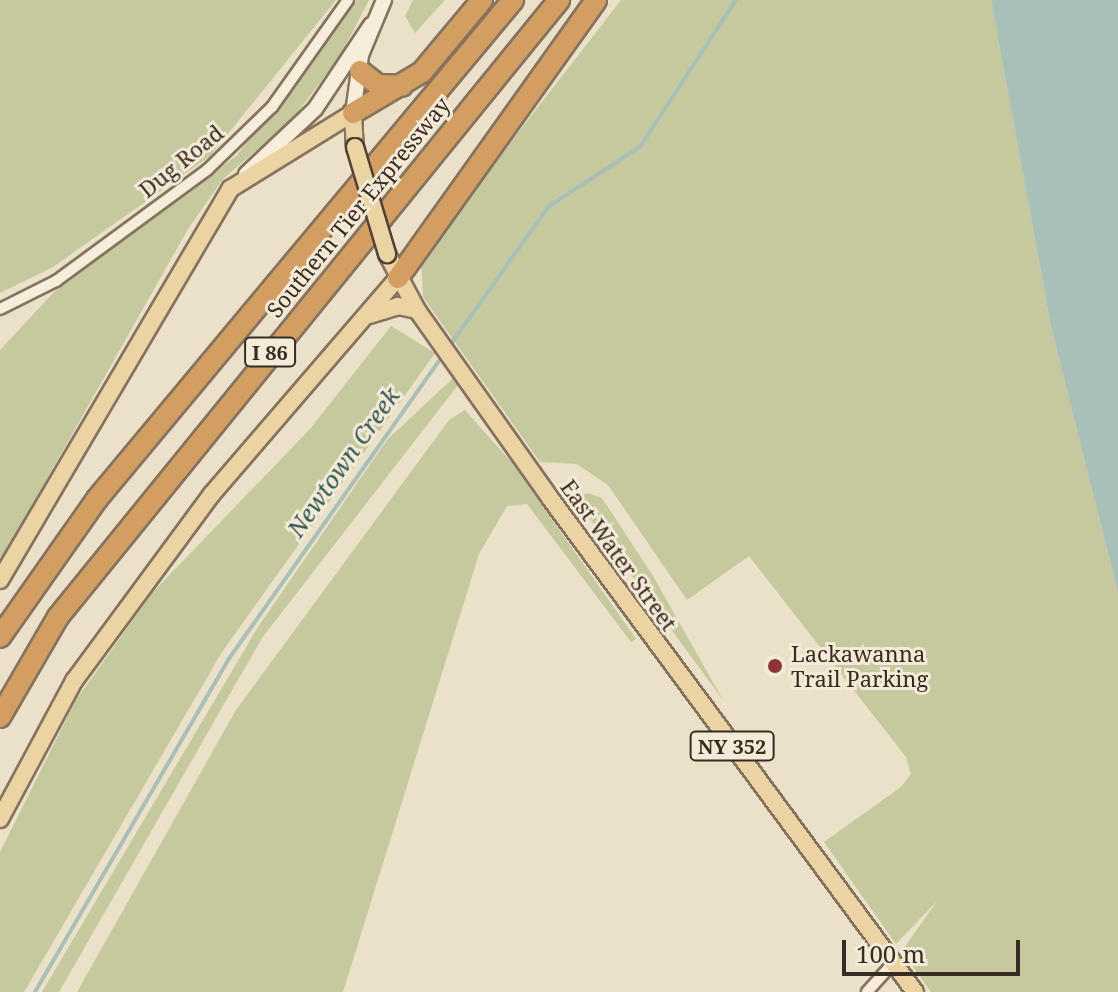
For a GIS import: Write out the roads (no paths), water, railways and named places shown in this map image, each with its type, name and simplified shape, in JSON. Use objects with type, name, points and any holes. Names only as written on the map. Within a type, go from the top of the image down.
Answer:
[{"type":"highway","points":[[353,113],[402,86],[454,42],[482,0]]},
{"type":"highway","name":"Southern Tier Expressway","points":[[0,637],[97,499],[513,0]]},
{"type":"highway","name":"Southern Tier Expressway","points":[[0,717],[58,617],[559,0]]},
{"type":"highway","points":[[398,278],[596,0]]},
{"type":"highway","points":[[360,71],[378,85],[402,86]]},
{"type":"main road","name":"East Water Street","points":[[353,113],[355,147],[387,254],[422,317],[550,498],[915,992]]},
{"type":"main road","points":[[0,580],[230,189],[353,113]]},
{"type":"main road","points":[[0,819],[74,681],[212,494],[398,278]]},
{"type":"main road","points":[[367,315],[398,306],[422,317]]},
{"type":"street","name":"Dug Road","points":[[0,309],[56,281],[207,170],[272,107],[348,0]]},
{"type":"street","points":[[230,189],[315,109],[384,0]]},
{"type":"street","points":[[353,113],[371,25]]},
{"type":"street","points":[[867,992],[893,963]]},
{"type":"water","points":[[991,0],[1118,0],[1118,593],[1051,327]]},
{"type":"waterway","name":"Newtown Creek","points":[[448,348],[549,206],[640,147],[736,0]]},
{"type":"waterway","name":"Newtown Creek","points":[[35,992],[228,660],[443,355]]},
{"type":"place","name":"Lackawanna Trail Parking","points":[[775,666]]}]
